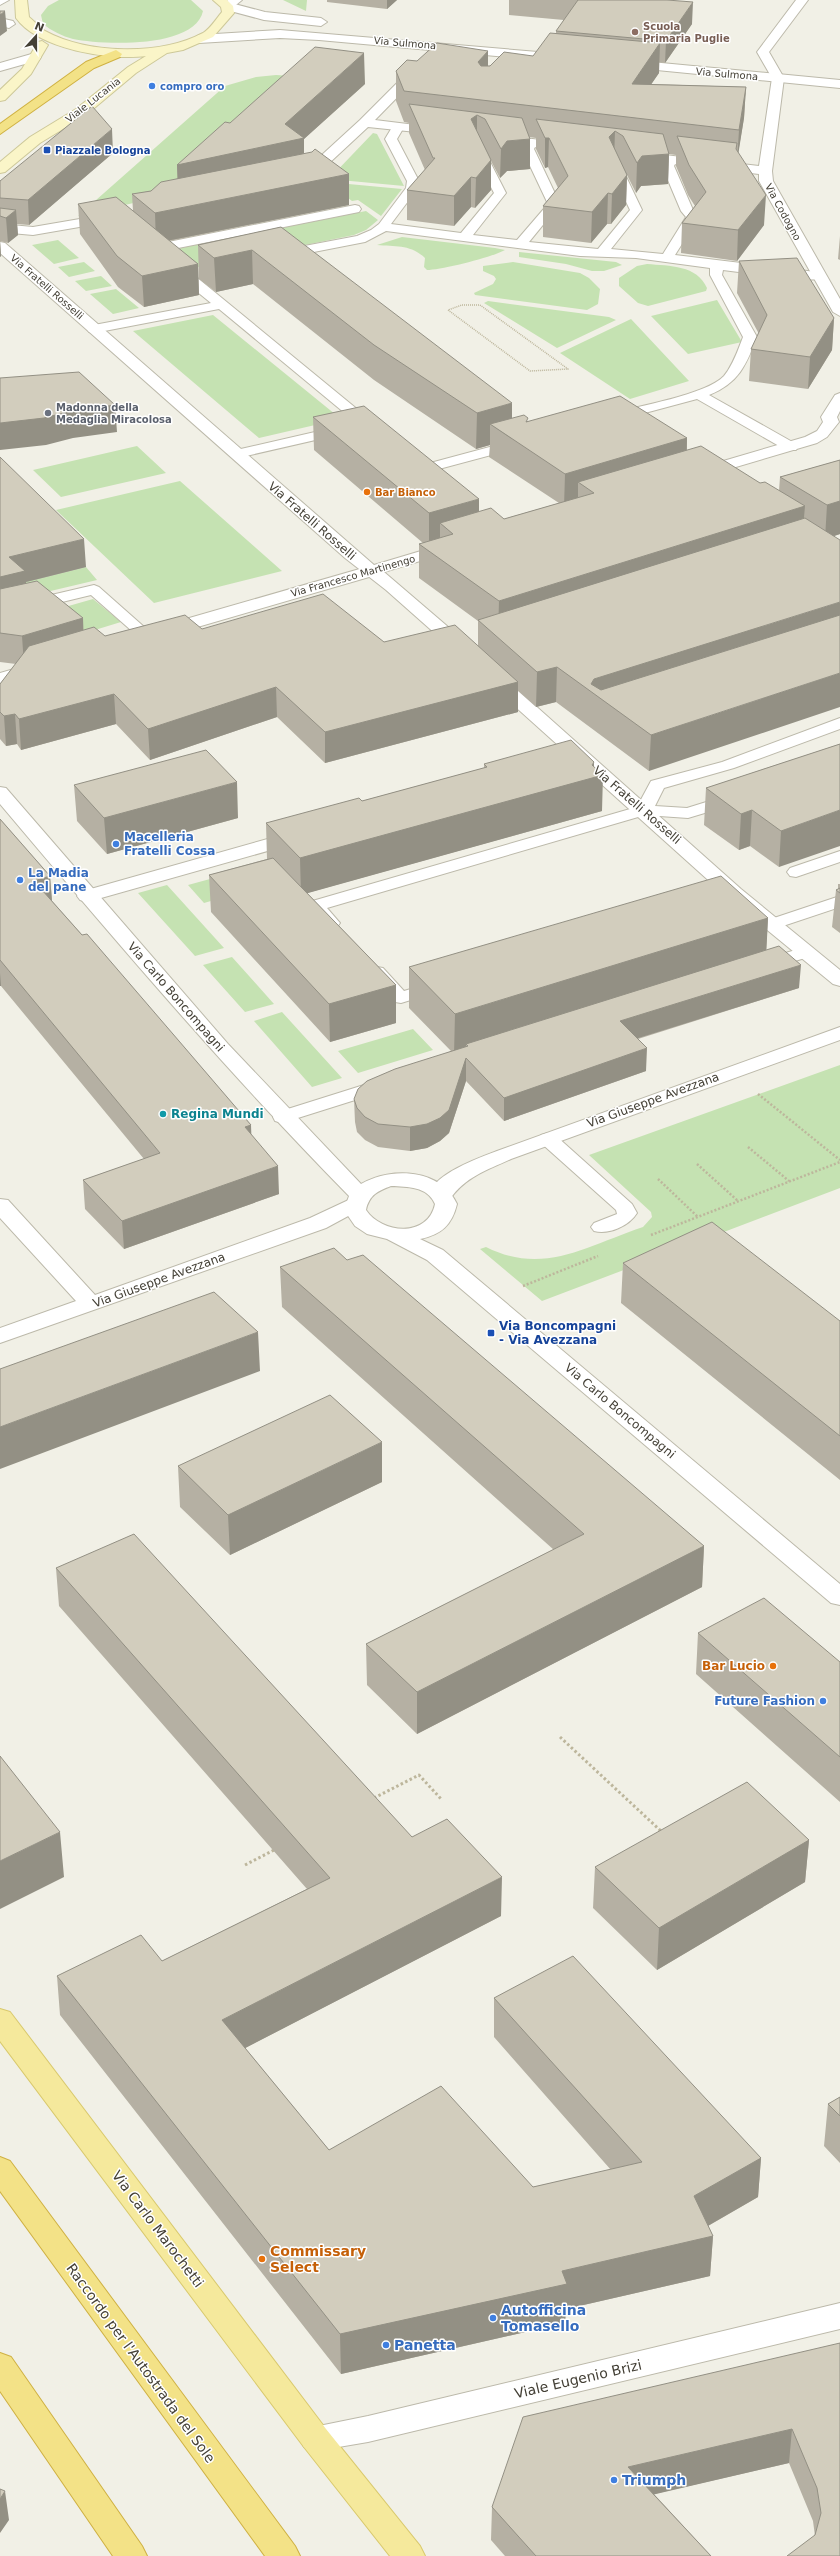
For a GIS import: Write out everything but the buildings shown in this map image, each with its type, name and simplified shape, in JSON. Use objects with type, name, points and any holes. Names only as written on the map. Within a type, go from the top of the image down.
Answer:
[{"type":"highway","points":[[0,130],[90,65],[116,54]]},
{"type":"highway","name":"Raccordo per l'Autostrada del Sole","points":[[0,2169],[209,2457],[284,2556]]},
{"type":"highway","points":[[0,2366],[131,2556]]},
{"type":"main road","points":[[8,26],[7,18],[9,11],[21,0]]},
{"type":"main road","points":[[26,39],[42,45],[68,50],[116,54],[168,48],[199,39],[220,26],[228,13],[227,2]]},
{"type":"main road","points":[[0,97],[27,70],[42,45]]},
{"type":"main road","name":"Viale Lucania","points":[[0,169],[35,140],[81,112],[132,70],[168,48]]},
{"type":"main road","name":"Via Carlo Marochetti","points":[[0,2020],[315,2438],[409,2556]]},
{"type":"street","name":"Via Sulmona","points":[[778,78],[763,52],[802,0]]},
{"type":"street","points":[[227,2],[264,16],[333,24]]},
{"type":"street","name":"Via Sulmona","points":[[199,39],[280,34],[312,35],[578,60]]},
{"type":"street","points":[[293,181],[307,177],[365,123],[441,47]]},
{"type":"street","name":"Via Sulmona","points":[[631,52],[840,71]]},
{"type":"street","points":[[0,67],[35,57]]},
{"type":"street","name":"Via Sulmona","points":[[617,63],[840,84]]},
{"type":"street","name":"Via Codogno","points":[[778,78],[765,171],[766,181],[840,312]]},
{"type":"street","points":[[365,123],[453,134]]},
{"type":"street","points":[[476,136],[578,149]]},
{"type":"street","points":[[609,152],[765,171]]},
{"type":"street","points":[[0,228],[15,230],[45,229],[120,219]]},
{"type":"street","points":[[0,242],[15,230]]},
{"type":"street","name":"Via Fratelli Rosselli","points":[[0,246],[370,571],[392,586],[476,657],[582,758],[644,810],[725,895],[774,924],[840,980]]},
{"type":"street","points":[[698,474],[791,447],[831,426],[829,417],[840,398]]},
{"type":"street","name":"Via Francesco Martinengo","points":[[138,638],[463,543]]},
{"type":"street","points":[[0,678],[48,664]]},
{"type":"street","points":[[564,762],[582,758]]},
{"type":"street","name":"Via Carlo Boncompagni","points":[[0,792],[87,896],[282,1117],[359,1207]]},
{"type":"street","points":[[87,896],[314,832]]},
{"type":"street","name":"Via Giuseppe Avezzana","points":[[419,1182],[467,1171],[548,1139],[840,1033]]},
{"type":"street","name":"Via Giuseppe Avezzana","points":[[359,1207],[374,1230],[395,1235],[414,1234],[427,1230],[441,1221],[447,1209],[442,1190],[467,1171]]},
{"type":"street","name":"Via Giuseppe Avezzana","points":[[0,1336],[359,1207],[378,1183],[391,1180],[419,1182],[429,1185],[442,1194]]},
{"type":"street","points":[[0,1205],[91,1304]]},
{"type":"street","name":"Via Carlo Boncompagni","points":[[395,1235],[435,1255],[840,1597]]},
{"type":"street","name":"Viale Eugenio Brizi","points":[[315,2438],[368,2429],[840,2316]]},
{"type":"lane","points":[[511,68],[524,54]]},
{"type":"lane","points":[[274,256],[360,239],[383,227],[412,188],[413,181],[391,139],[398,127]]},
{"type":"lane","points":[[520,245],[554,204],[528,149],[531,143]]},
{"type":"lane","points":[[464,237],[500,193],[478,150]]},
{"type":"lane","points":[[667,258],[693,217],[687,211],[668,166],[671,160]]},
{"type":"lane","points":[[601,253],[636,210],[614,166]]},
{"type":"lane","points":[[153,249],[355,209]]},
{"type":"lane","points":[[383,227],[520,245],[667,258],[800,276],[819,276]]},
{"type":"lane","points":[[141,240],[378,433]]},
{"type":"lane","points":[[289,253],[301,262]]},
{"type":"lane","points":[[599,421],[697,394],[725,382],[742,356],[750,338],[716,275],[717,265]]},
{"type":"lane","points":[[186,276],[200,273]]},
{"type":"lane","name":"Via Fratelli Rosselli","points":[[94,329],[221,305]]},
{"type":"lane","points":[[697,394],[791,447]]},
{"type":"lane","points":[[237,454],[366,424]]},
{"type":"lane","points":[[435,478],[418,465],[533,440]]},
{"type":"lane","points":[[698,474],[723,482]]},
{"type":"lane","points":[[0,612],[94,590],[138,638]]},
{"type":"lane","points":[[644,810],[657,785],[728,765],[840,723]]},
{"type":"lane","points":[[342,934],[315,906],[644,810],[688,812],[746,794]]},
{"type":"lane","points":[[796,872],[840,856]]},
{"type":"lane","points":[[774,924],[840,901]]},
{"type":"lane","points":[[747,970],[806,952]]},
{"type":"lane","points":[[363,957],[401,998],[454,981]]},
{"type":"lane","points":[[282,1117],[400,1080]]},
{"type":"lane","points":[[548,1139],[625,1208],[627,1213],[624,1218],[601,1227]]},
{"type":"path","points":[[462,305],[480,306],[568,369],[530,371],[448,310],[462,305]]},
{"type":"path","points":[[647,1237],[840,1161],[753,1091]]},
{"type":"path","points":[[748,1147],[789,1182]]},
{"type":"path","points":[[697,1164],[738,1201]]},
{"type":"path","points":[[658,1179],[698,1217]]},
{"type":"path","points":[[517,1288],[604,1254]]},
{"type":"path","points":[[560,1737],[665,1834]]},
{"type":"path","points":[[370,1801],[418,1775],[442,1800]]},
{"type":"path","points":[[244,1865],[279,1847]]},
{"type":"green space","points":[[59,0],[191,0],[203,11],[196,23],[183,32],[166,38],[146,42],[125,43],[87,41],[61,35],[43,24],[41,15],[48,6]]},
{"type":"green space","points":[[283,0],[307,0],[306,11]]},
{"type":"green space","points":[[276,75],[291,76],[159,197],[78,216],[225,86],[256,77]]},
{"type":"green space","points":[[373,133],[377,134],[404,186],[329,179]]},
{"type":"green space","points":[[327,182],[402,189],[381,216],[358,200],[352,201]]},
{"type":"green space","points":[[366,211],[378,220],[366,230],[354,235],[193,268],[171,250]]},
{"type":"green space","points":[[402,237],[505,250],[467,263],[427,270],[424,267],[425,258],[414,250],[402,247],[377,245]]},
{"type":"green space","points":[[58,240],[79,258],[54,264],[32,245]]},
{"type":"green space","points":[[519,252],[616,262],[622,265],[604,271],[592,271],[566,264],[519,257]]},
{"type":"green space","points":[[84,262],[95,271],[69,277],[58,267]]},
{"type":"green space","points":[[513,262],[580,273],[589,278],[600,289],[598,304],[587,310],[475,295],[474,293],[493,284],[496,279],[494,276],[483,271],[483,266]]},
{"type":"green space","points":[[647,264],[673,266],[690,271],[702,280],[707,288],[706,291],[648,306],[638,303],[619,286],[619,278],[637,266]]},
{"type":"green space","points":[[101,276],[112,286],[86,291],[75,281]]},
{"type":"green space","points":[[116,289],[139,308],[113,314],[90,294]]},
{"type":"green space","points":[[717,300],[742,342],[688,354],[651,316]]},
{"type":"green space","points":[[488,301],[609,317],[616,320],[557,348],[484,303]]},
{"type":"green space","points":[[213,315],[341,419],[259,438],[133,331]]},
{"type":"green space","points":[[631,319],[689,381],[630,399],[560,353]]},
{"type":"green space","points":[[137,446],[166,473],[61,497],[33,470]]},
{"type":"green space","points":[[180,481],[282,571],[154,603],[56,510]]},
{"type":"green space","points":[[86,567],[97,580],[0,603],[0,588]]},
{"type":"green space","points":[[93,599],[121,622],[72,637],[44,613]]},
{"type":"green space","points":[[254,867],[270,884],[204,903],[188,885]]},
{"type":"green space","points":[[167,885],[224,948],[195,956],[138,893]]},
{"type":"green space","points":[[232,957],[274,1004],[245,1012],[203,965]]},
{"type":"green space","points":[[282,1012],[342,1078],[312,1087],[254,1021]]},
{"type":"green space","points":[[413,1029],[433,1050],[358,1073],[338,1051]]},
{"type":"green space","points":[[840,1065],[840,1188],[542,1301],[480,1249],[486,1247],[507,1255],[527,1259],[546,1258],[565,1255],[584,1249],[643,1227],[652,1217],[651,1212],[589,1155]]},
{"type":"place","name":"Scuola Primaria Puglie","points":[[635,32]]},
{"type":"place","name":"compro oro","points":[[152,86]]},
{"type":"place","name":"Piazzale Bologna","points":[[47,150]]},
{"type":"place","name":"Madonna della Medaglia Miracolosa","points":[[48,413]]},
{"type":"place","name":"Bar Bianco","points":[[367,492]]},
{"type":"place","name":"Macelleria Fratelli Cossa","points":[[116,844]]},
{"type":"place","name":"La Madia del pane","points":[[20,880]]},
{"type":"place","name":"Regina Mundi","points":[[163,1114]]},
{"type":"place","name":"Via Boncompagni - Via Avezzana","points":[[491,1333]]},
{"type":"place","name":"Bar Lucio","points":[[773,1666]]},
{"type":"place","name":"Future Fashion","points":[[823,1701]]},
{"type":"place","name":"Commissary Select","points":[[262,2259]]},
{"type":"place","name":"Autofficina Tomasello","points":[[493,2318]]},
{"type":"place","name":"Panetta","points":[[386,2345]]},
{"type":"place","name":"Triumph","points":[[614,2480]]}]
